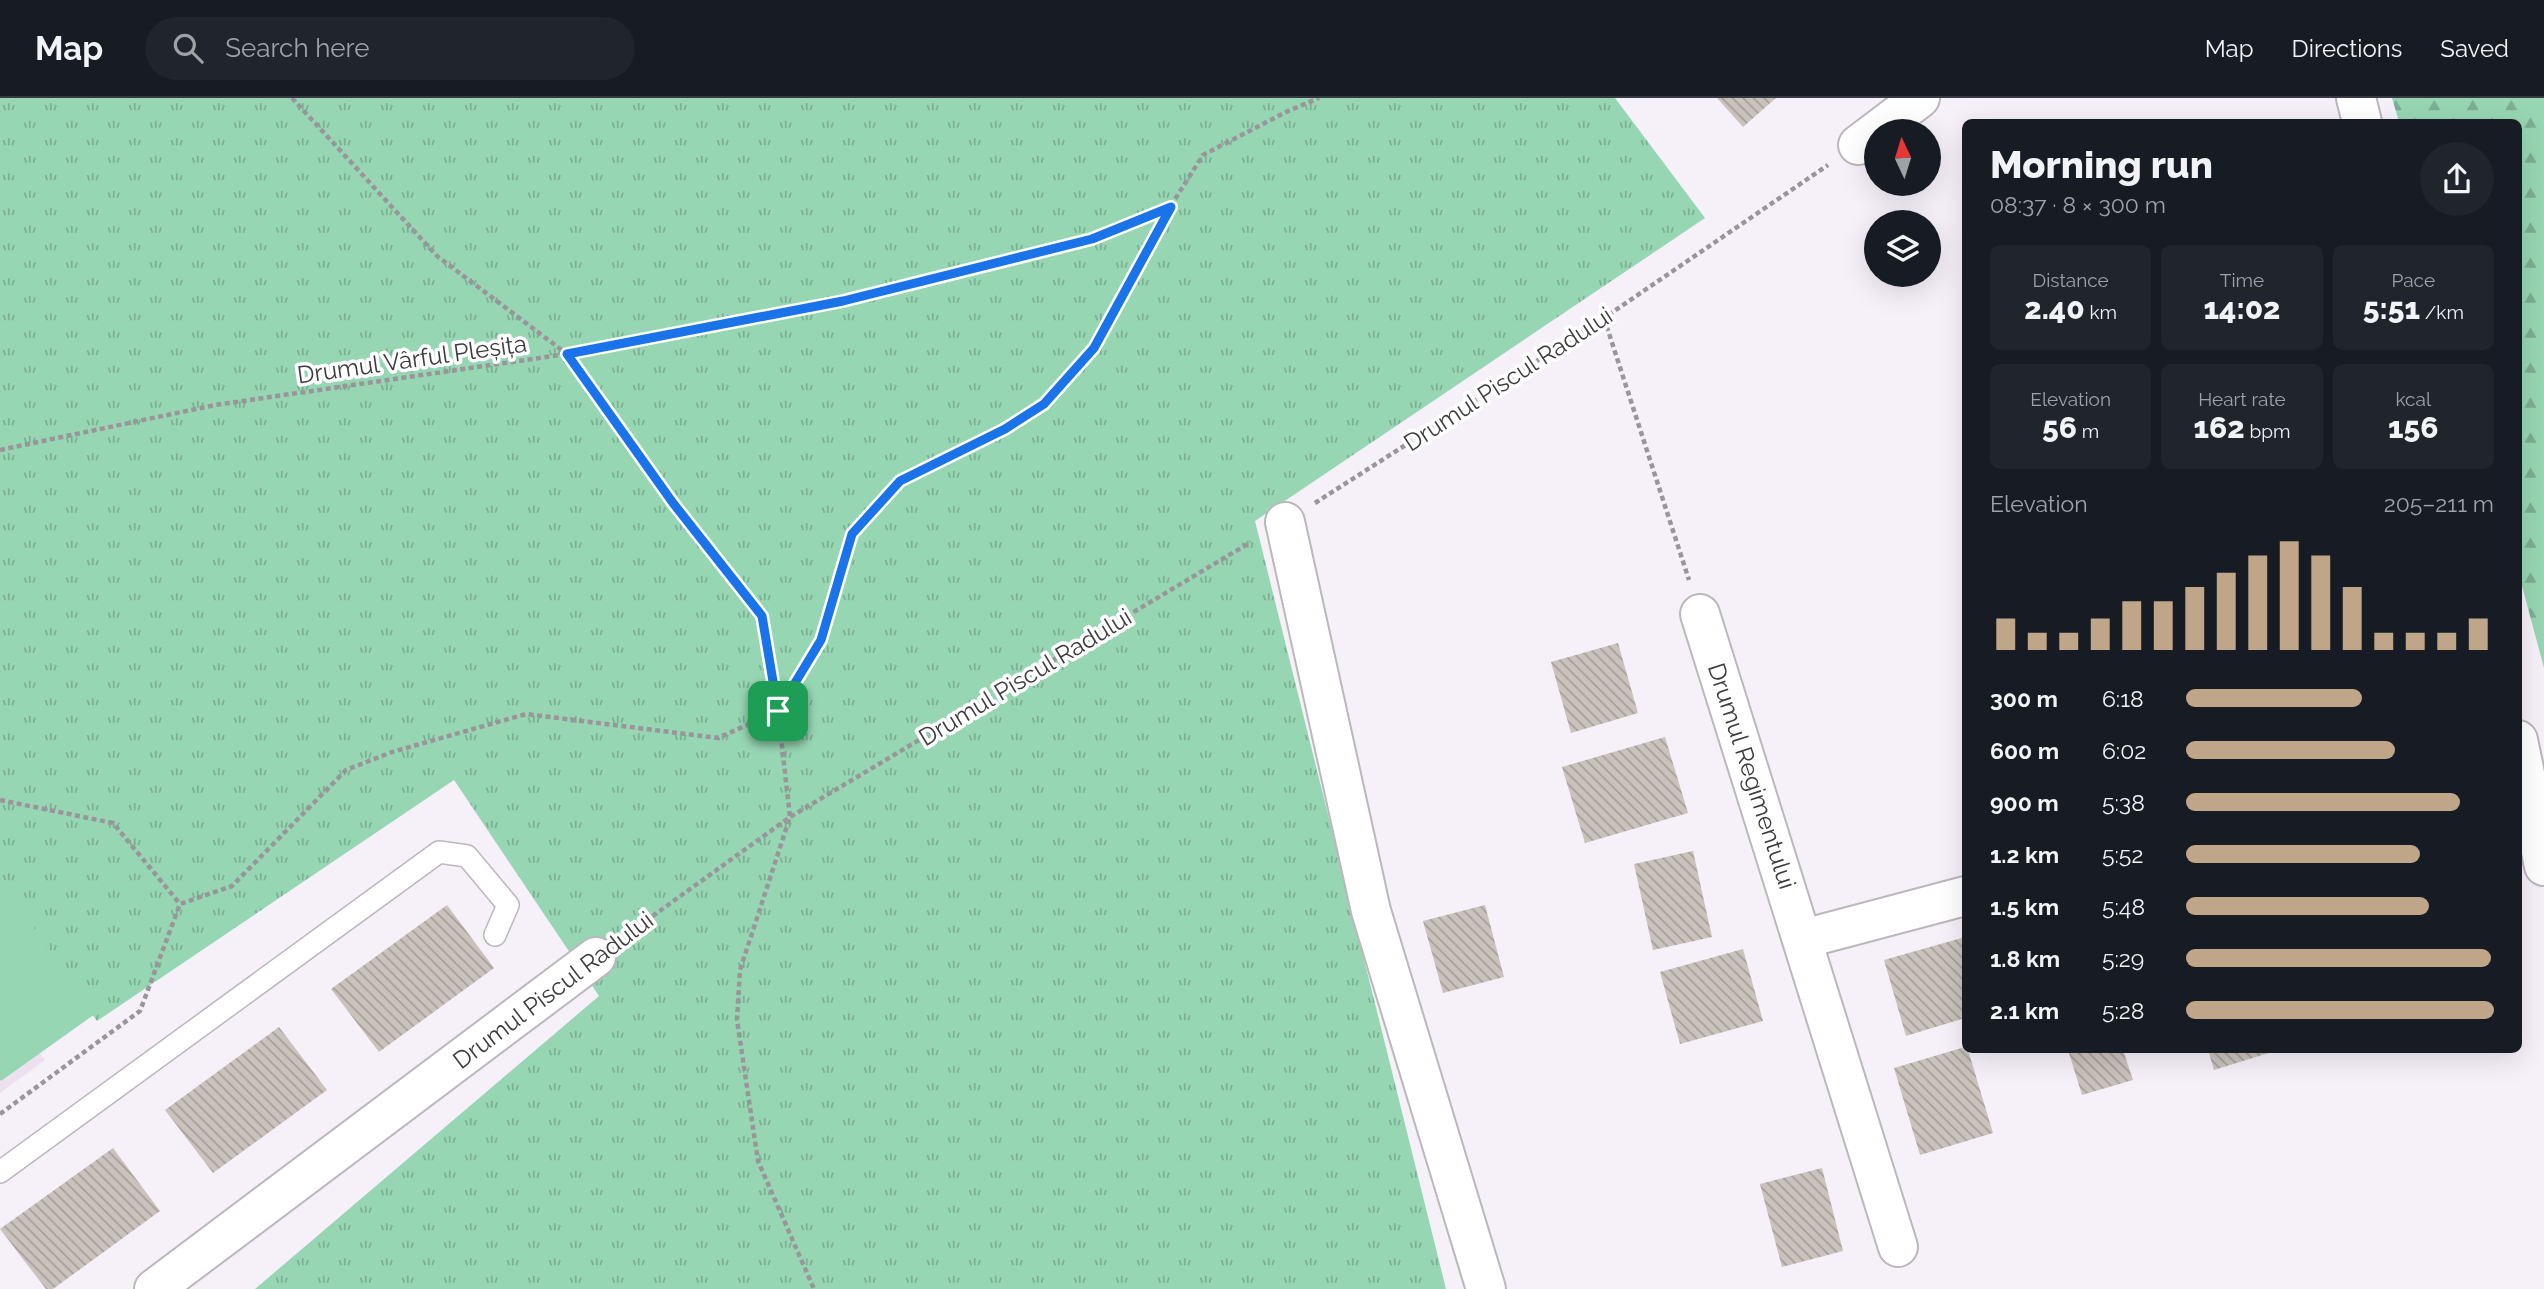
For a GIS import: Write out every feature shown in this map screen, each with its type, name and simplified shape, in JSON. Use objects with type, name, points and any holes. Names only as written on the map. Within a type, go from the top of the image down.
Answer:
[{"type":"street","points":[[1858,145],[1920,98]]},
{"type":"street","points":[[2356,98],[2361,119]]},
{"type":"street","points":[[1285,522],[1371,911],[1486,1289]]},
{"type":"street","name":"Drumul Regimentului","points":[[1700,614],[1898,1247]]},
{"type":"street","points":[[2522,761],[2544,866]]},
{"type":"street","points":[[1803,939],[1962,897]]},
{"type":"street","name":"Drumul Piscul Radului","points":[[154,1289],[596,957]]},
{"type":"lane","points":[[0,1171],[439,852],[467,856],[508,905],[495,935]]},
{"type":"path","points":[[292,98],[437,256],[567,354],[673,503],[762,616],[778,711],[790,817],[740,970],[737,1020],[758,1161],[814,1289]]},
{"type":"path","points":[[180,904],[232,886],[346,770],[393,752],[526,714],[718,738],[778,711],[821,640],[852,534],[900,481],[1005,429],[1044,404],[1094,348],[1171,207],[1203,155],[1319,98]]},
{"type":"path","name":"Drumul Piscul Radului","points":[[596,957],[790,817],[1285,522],[1604,318],[1858,145]]},
{"type":"path","name":"Drumul Vârful Pleșița","points":[[0,450],[215,405],[567,354],[856,298],[1092,239],[1171,207]]},
{"type":"path","points":[[1604,318],[1700,614]]},
{"type":"path","points":[[0,800],[113,823],[180,904]]},
{"type":"path","points":[[0,1114],[140,1012],[180,904]]},
{"type":"shaded area","points":[[0,999],[45,1060],[0,1093]]},
{"type":"green space","points":[[0,98],[1615,98],[1705,218],[1255,521],[1446,1289],[255,1289],[599,996],[454,780],[97,1021],[0,889]]},
{"type":"green space","points":[[2392,98],[2544,98],[2544,668],[2522,586],[2522,119],[2398,119]]},
{"type":"green space","points":[[0,880],[95,1014],[1,1081],[0,1079]]},
{"type":"building","points":[[1717,98],[1776,98],[1743,127]]},
{"type":"building","points":[[1618,643],[1638,713],[1571,733],[1551,662]]},
{"type":"building","points":[[1665,737],[1688,813],[1585,843],[1562,767]]},
{"type":"building","points":[[1693,851],[1712,937],[1653,950],[1634,864]]},
{"type":"building","points":[[447,905],[494,968],[379,1052],[331,989]]},
{"type":"building","points":[[1485,905],[1504,977],[1443,993],[1423,921]]},
{"type":"building","points":[[1962,938],[1962,1019],[1906,1036],[1884,960]]},
{"type":"building","points":[[1743,949],[1763,1021],[1680,1044],[1660,972]]},
{"type":"building","points":[[279,1027],[327,1090],[213,1173],[165,1110]]},
{"type":"building","points":[[1962,1048],[1962,1053],[1969,1053],[1993,1133],[1920,1155],[1894,1068]]},
{"type":"building","points":[[2069,1053],[2124,1053],[2133,1080],[2082,1095]]},
{"type":"building","points":[[2209,1053],[2269,1053],[2214,1070]]},
{"type":"building","points":[[113,1148],[160,1211],[53,1289],[46,1289],[0,1229]]},
{"type":"building","points":[[1822,1168],[1843,1251],[1782,1267],[1760,1184]]},
{"type":"route","points":[[1171,207],[1094,348],[1044,404],[1005,429],[900,481],[852,534],[821,640],[778,711],[762,616],[673,503],[567,354],[843,301],[1092,239],[1171,207]]}]
